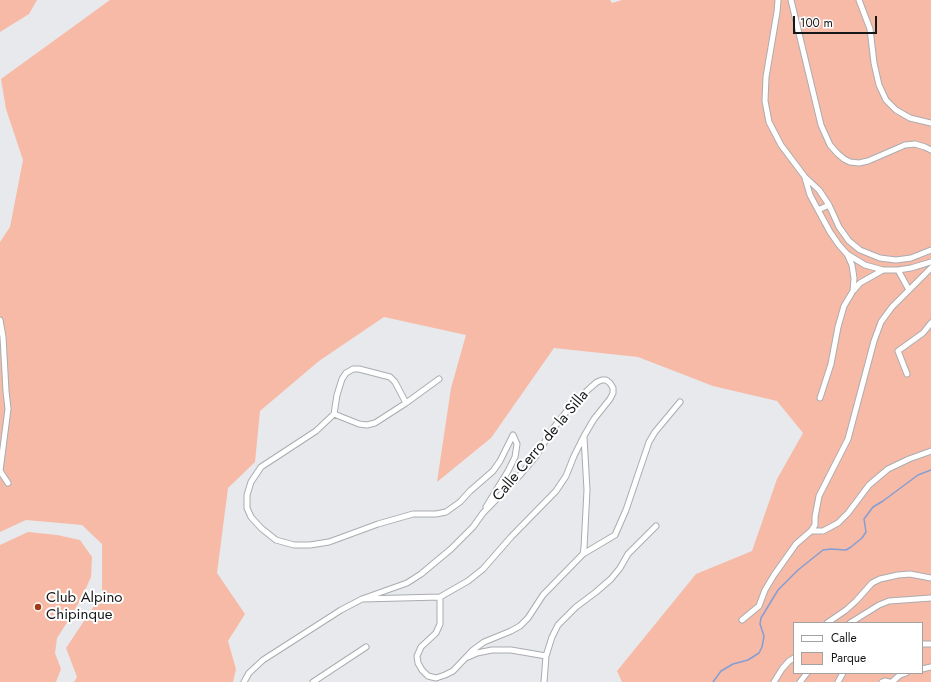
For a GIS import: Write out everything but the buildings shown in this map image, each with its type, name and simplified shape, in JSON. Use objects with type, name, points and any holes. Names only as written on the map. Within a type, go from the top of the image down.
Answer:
[{"type":"street","points":[[778,0],[766,77],[765,101],[769,122],[781,145],[805,177],[819,190],[829,205],[839,227],[849,241],[860,250],[880,258],[896,260],[911,258],[931,250]]},
{"type":"street","points":[[791,0],[821,125],[830,145],[837,153],[850,162],[859,162],[868,161],[905,145],[915,144],[925,146],[931,150]]},
{"type":"street","points":[[859,0],[870,29],[874,63],[879,85],[886,100],[896,110],[910,118],[931,123]]},
{"type":"street","points":[[805,177],[810,194],[818,210],[830,232],[847,254],[865,265],[883,270],[911,268],[931,262]]},
{"type":"street","points":[[818,210],[829,205]]},
{"type":"street","points":[[830,232],[839,227]]},
{"type":"street","points":[[820,398],[831,364],[838,327],[844,306],[852,291],[854,278],[852,265],[847,254]]},
{"type":"street","points":[[742,620],[759,606],[765,590],[777,569],[796,544],[811,531],[815,525],[819,496],[848,439],[874,340],[881,322],[892,307],[931,268]]},
{"type":"street","points":[[852,291],[869,277],[883,270]]},
{"type":"street","points":[[898,270],[909,290]]},
{"type":"street","points":[[0,320],[3,338],[8,408],[0,471],[8,484]]},
{"type":"street","points":[[907,374],[898,351],[923,332],[931,323]]},
{"type":"street","points":[[406,403],[395,382],[390,377],[359,369],[353,369],[346,373],[342,379],[337,395],[334,414],[316,431],[261,467],[251,482],[247,495],[247,508],[251,517],[260,528],[276,540],[294,545],[310,545],[329,542],[378,524],[413,514],[436,514],[446,512],[460,502],[493,471],[513,435],[517,444],[514,457],[508,471],[483,513]]},
{"type":"street","points":[[334,414],[359,424],[367,425],[375,423],[439,379]]},
{"type":"street","name":"Calle Cerro de la Silla","points":[[244,682],[249,673],[263,660],[342,610],[362,599],[407,583],[421,574],[451,549],[473,527],[483,513],[521,474],[536,456],[552,430],[570,407],[597,382],[606,380],[610,383],[613,388],[613,393],[610,399],[594,419],[584,436],[566,476],[556,491],[511,537],[483,569],[468,581],[440,597]]},
{"type":"street","points":[[362,599],[440,597],[440,624],[436,633],[421,647],[417,656],[418,663],[428,676],[436,678],[453,671],[465,658],[484,642],[520,626],[528,618],[543,595],[583,554],[615,535],[626,510],[649,442],[655,432],[680,402]]},
{"type":"street","points":[[583,554],[587,490],[584,436]]},
{"type":"street","points":[[811,531],[823,532],[838,523],[848,513],[869,485],[888,469],[931,451]]},
{"type":"street","points":[[544,682],[546,656],[552,637],[558,625],[576,607],[611,579],[620,568],[628,554],[656,526]]},
{"type":"street","points":[[828,622],[846,610],[872,583],[880,579],[910,574],[931,578]]},
{"type":"street","points":[[852,622],[879,605],[889,601],[931,598]]},
{"type":"street","points":[[313,682],[366,647]]},
{"type":"street","points":[[465,658],[477,653],[492,650],[511,650],[546,656]]},
{"type":"street","points":[[774,682],[782,669],[793,659]]},
{"type":"street","points":[[800,682],[806,674]]},
{"type":"street","points":[[892,682],[903,674]]},
{"type":"street","points":[[882,682],[889,682]]},
{"type":"green space","points":[[0,0],[37,0],[29,14],[0,32]]},
{"type":"green space","points":[[110,0],[610,0],[612,3],[622,0],[931,0],[931,682],[622,682],[617,671],[696,574],[752,551],[777,479],[803,433],[777,401],[713,386],[638,357],[554,348],[491,438],[437,482],[451,388],[466,335],[384,317],[319,361],[260,411],[255,462],[228,488],[217,573],[245,614],[228,641],[236,669],[233,682],[74,682],[77,677],[66,648],[102,594],[102,544],[82,525],[26,520],[0,532],[0,242],[10,227],[23,160],[6,109],[1,79]]},
{"type":"green space","name":"Club Alpino Chipinque","points":[[28,532],[57,535],[80,540],[92,557],[91,577],[82,597],[57,638],[55,653],[61,669],[56,682],[0,682],[0,545]]},
{"type":"waterway","points":[[713,682],[721,671],[733,664],[748,660],[759,653],[764,636],[760,624],[761,618],[778,590],[798,570],[823,550],[846,550],[851,547],[862,538],[866,532],[864,519],[873,507],[918,475],[931,470]]},
{"type":"place","name":"Club Alpino Chipinque","points":[[38,607]]}]
